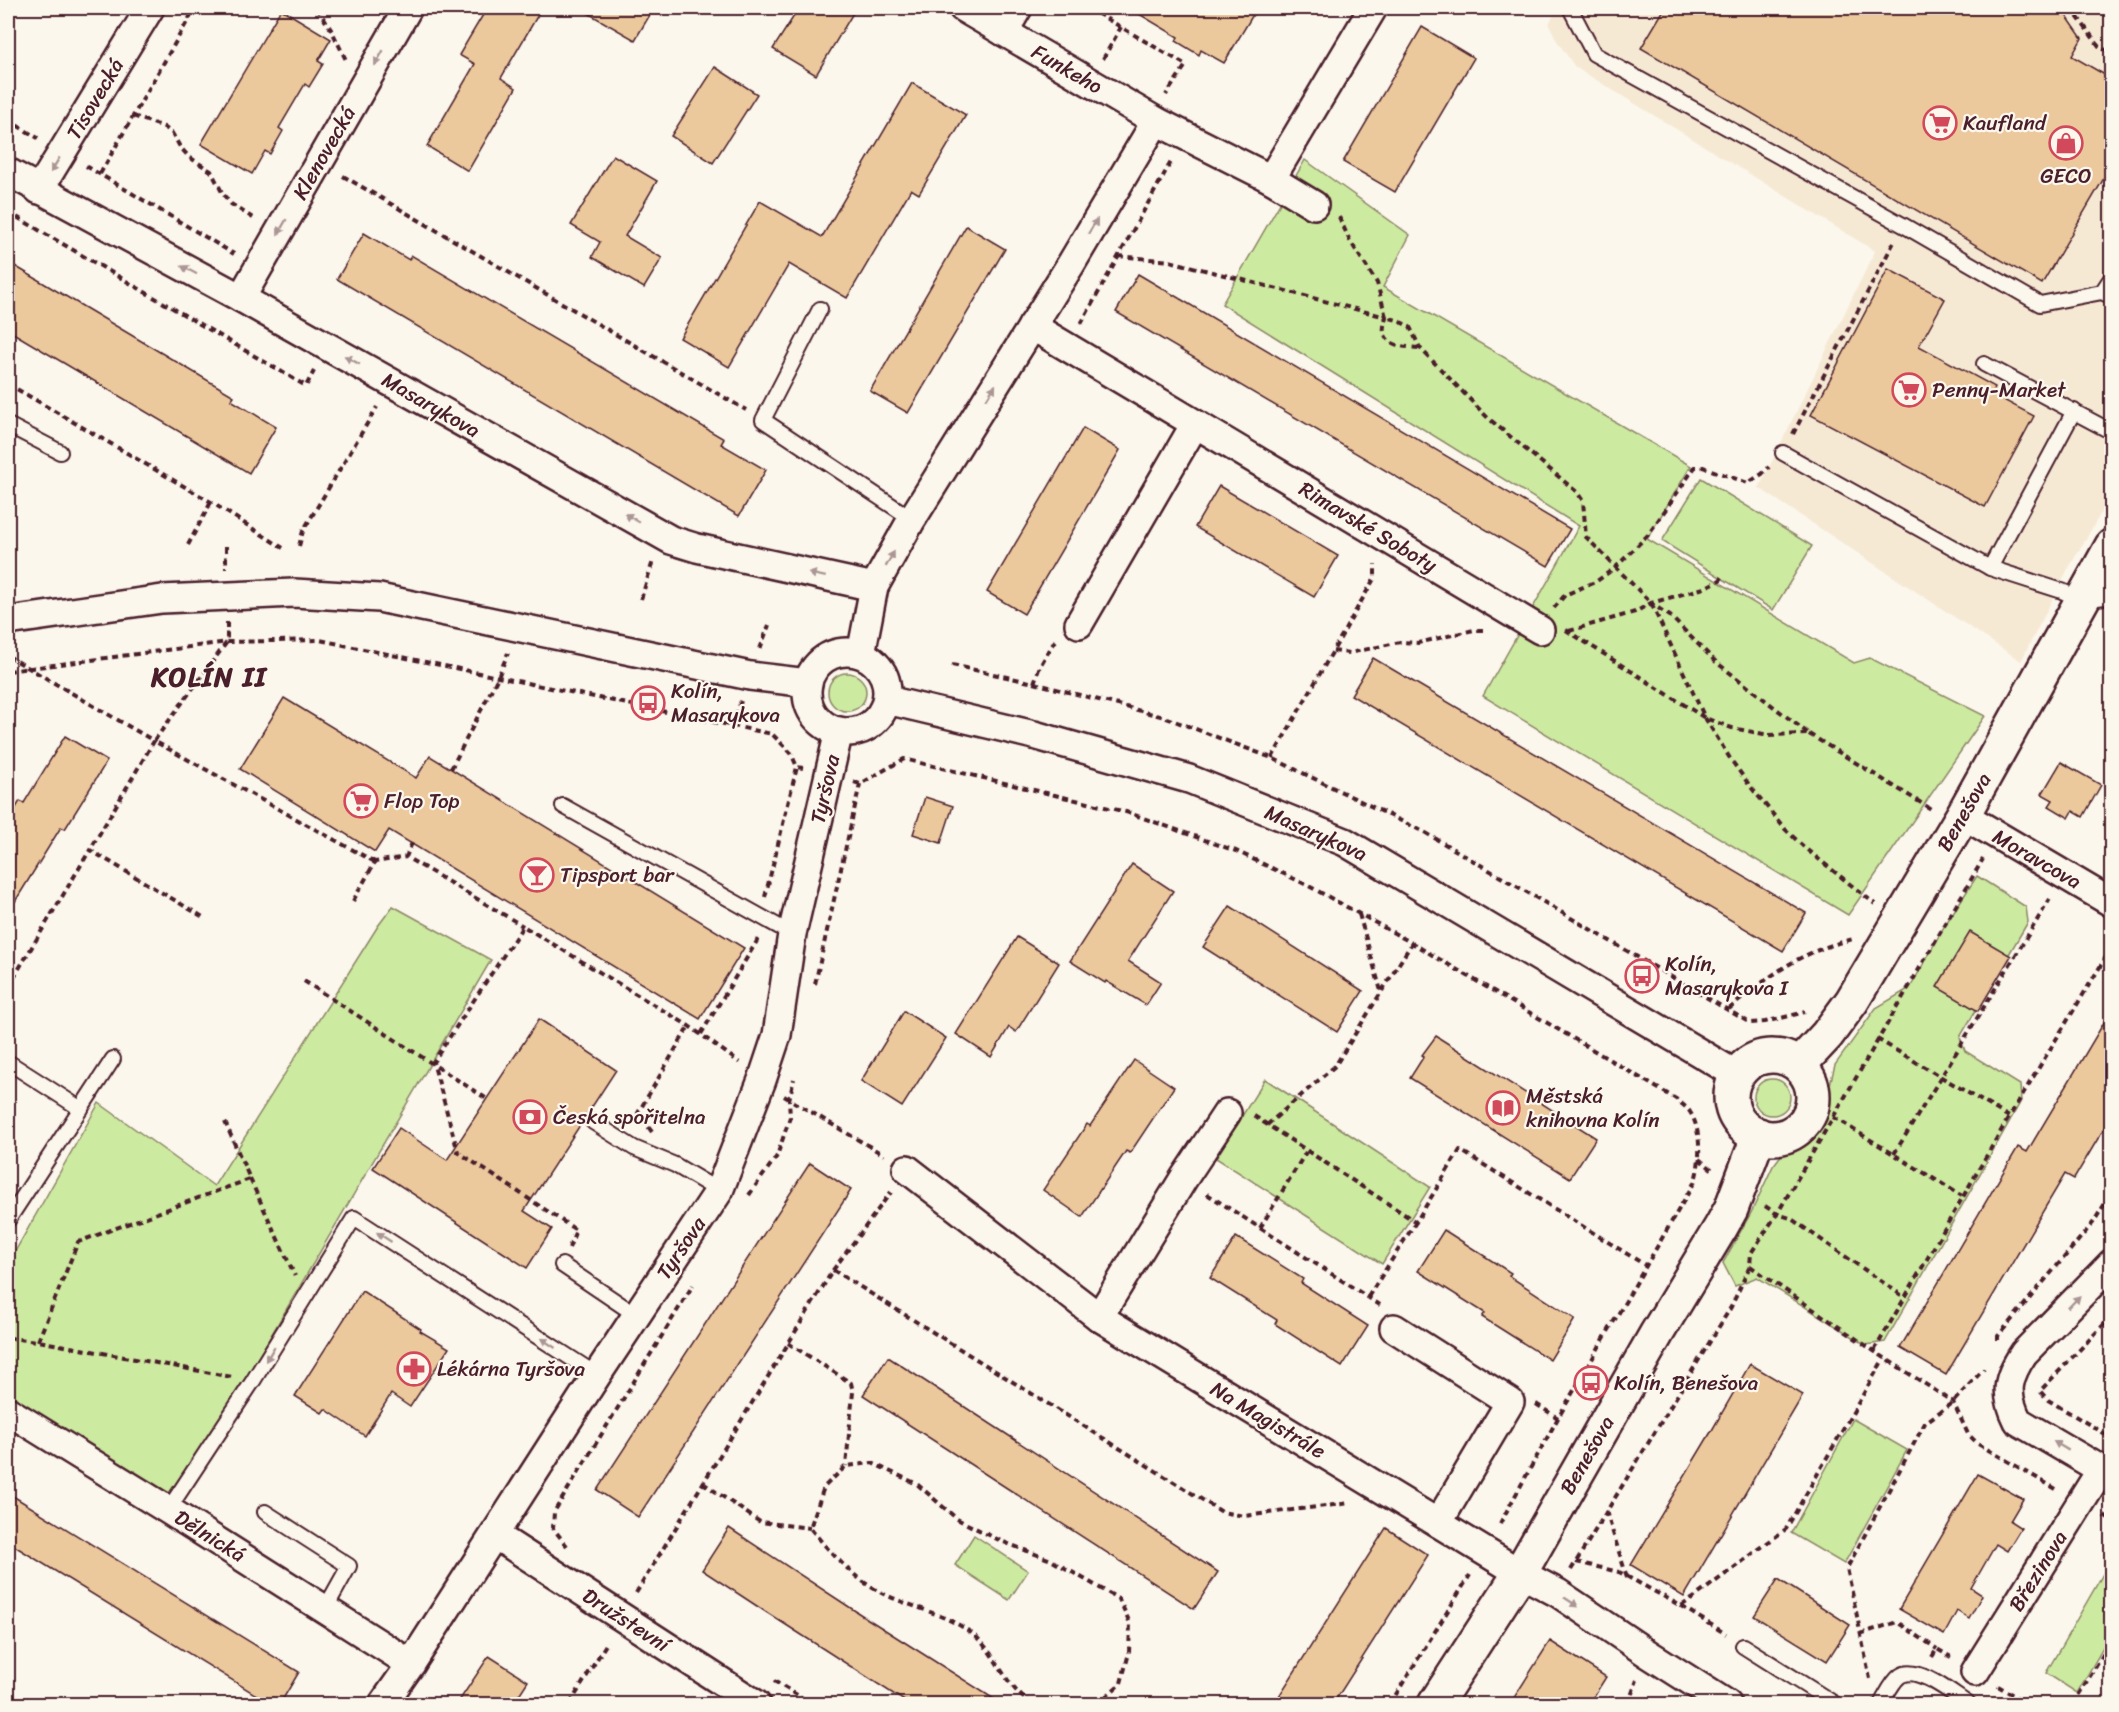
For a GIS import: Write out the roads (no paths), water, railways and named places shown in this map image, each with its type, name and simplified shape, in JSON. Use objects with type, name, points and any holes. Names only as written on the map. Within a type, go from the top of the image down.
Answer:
[{"type":"street","name":"Tisovecká","points":[[39,190],[150,8]]},
{"type":"street","name":"Klenovecká","points":[[241,298],[408,8]]},
{"type":"street","points":[[963,8],[1004,32],[1018,8]]},
{"type":"street","points":[[1271,179],[1373,8]]},
{"type":"street","name":"Funkeho","points":[[1004,32],[1159,111],[1185,136],[1271,179],[1314,205]]},
{"type":"street","points":[[861,654],[874,587],[912,519],[1032,326],[1159,111]]},
{"type":"street","name":"Masarykova","points":[[8,172],[241,298],[671,540],[697,548],[874,587]]},
{"type":"street","name":"Rimavské Soboty","points":[[1032,326],[1385,538],[1543,624]]},
{"type":"street","points":[[1079,624],[1195,424]]},
{"type":"street","name":"Benešova","points":[[1799,1065],[1827,1035],[1852,1001],[1949,813],[2097,598],[2112,546]]},
{"type":"street","points":[[8,621],[162,598],[294,593],[379,598],[750,676],[808,683]]},
{"type":"street","points":[[847,652],[861,654],[871,659],[885,677],[888,688],[887,700],[882,712],[875,722],[864,729],[852,732],[827,727],[813,713],[807,696],[808,683],[813,671],[822,660],[834,654],[847,652]]},
{"type":"street","name":"Masarykova","points":[[887,700],[1034,735],[1189,779],[1345,842],[1737,1075]]},
{"type":"street","name":"Tyršova","points":[[383,1704],[719,1191],[777,1035],[792,934],[839,731]]},
{"type":"street","name":"Moravcova","points":[[1949,813],[1994,834],[2112,903]]},
{"type":"street","points":[[1778,1056],[1799,1065],[1811,1084],[1813,1095],[1808,1117],[1801,1126],[1781,1136],[1770,1138],[1759,1135],[1744,1126],[1733,1111],[1731,1099],[1732,1086],[1744,1066],[1754,1060],[1778,1056]]},
{"type":"street","points":[[1099,1317],[1184,1178],[1227,1113]]},
{"type":"street","name":"Benešova","points":[[1435,1704],[1520,1573],[1652,1342],[1721,1227],[1739,1189],[1759,1135]]},
{"type":"street","name":"Na Magistrále","points":[[907,1169],[1099,1317],[1520,1573],[1558,1593],[1727,1704]]},
{"type":"street","points":[[2107,1473],[2018,1421],[2011,1408],[2008,1390],[2012,1370],[2024,1353],[2112,1263]]},
{"type":"street","points":[[1391,1319],[1510,1402],[1438,1523]]},
{"type":"street","name":"Dělnická","points":[[8,1411],[411,1664]]},
{"type":"street","name":"Březinova","points":[[1975,1672],[2081,1503],[2107,1473]]},
{"type":"street","name":"Družstevní","points":[[495,1535],[756,1704]]},
{"type":"lane","points":[[1570,8],[1593,54],[1903,225],[2040,304],[2107,295],[2112,276]]},
{"type":"lane","points":[[820,309],[763,420],[912,519]]},
{"type":"lane","points":[[1984,364],[2112,432]]},
{"type":"lane","points":[[1990,568],[2074,411]]},
{"type":"lane","points":[[8,425],[60,452]]},
{"type":"lane","points":[[1783,453],[1990,568],[2062,591],[2097,598]]},
{"type":"lane","points":[[563,806],[792,934]]},
{"type":"lane","points":[[8,1220],[113,1059]]},
{"type":"lane","points":[[8,1062],[81,1109]]},
{"type":"lane","points":[[593,1122],[634,1148],[675,1165],[719,1191]]},
{"type":"lane","points":[[168,1510],[253,1381],[354,1218],[597,1375]]},
{"type":"lane","points":[[562,1265],[636,1315]]},
{"type":"lane","points":[[265,1512],[349,1566],[325,1609]]},
{"type":"lane","points":[[1743,1646],[1835,1704]]},
{"type":"lane","points":[[1881,1704],[1899,1677],[1907,1673],[1922,1675],[1968,1704]]},
{"type":"place","name":"Kaufland","points":[[1940,123]]},
{"type":"place","name":"GECO","points":[[2066,143]]},
{"type":"place","name":"Penny-Market","points":[[1909,390]]},
{"type":"place","name":"Kolín, Masarykova","points":[[648,703]]},
{"type":"place","name":"Flop Top","points":[[361,801]]},
{"type":"place","name":"Tipsport bar","points":[[537,875]]},
{"type":"place","name":"Kolín, Masarykova I","points":[[1642,976]]},
{"type":"place","name":"Městská knihovna Kolín","points":[[1503,1108]]},
{"type":"place","name":"Česká spořitelna","points":[[530,1117]]},
{"type":"place","name":"Lékárna Tyršova","points":[[414,1369]]},
{"type":"place","name":"Kolín, Benešova","points":[[1591,1383]]},
{"type":"district","name":"KOLÍN II","points":[[209,677]]}]
